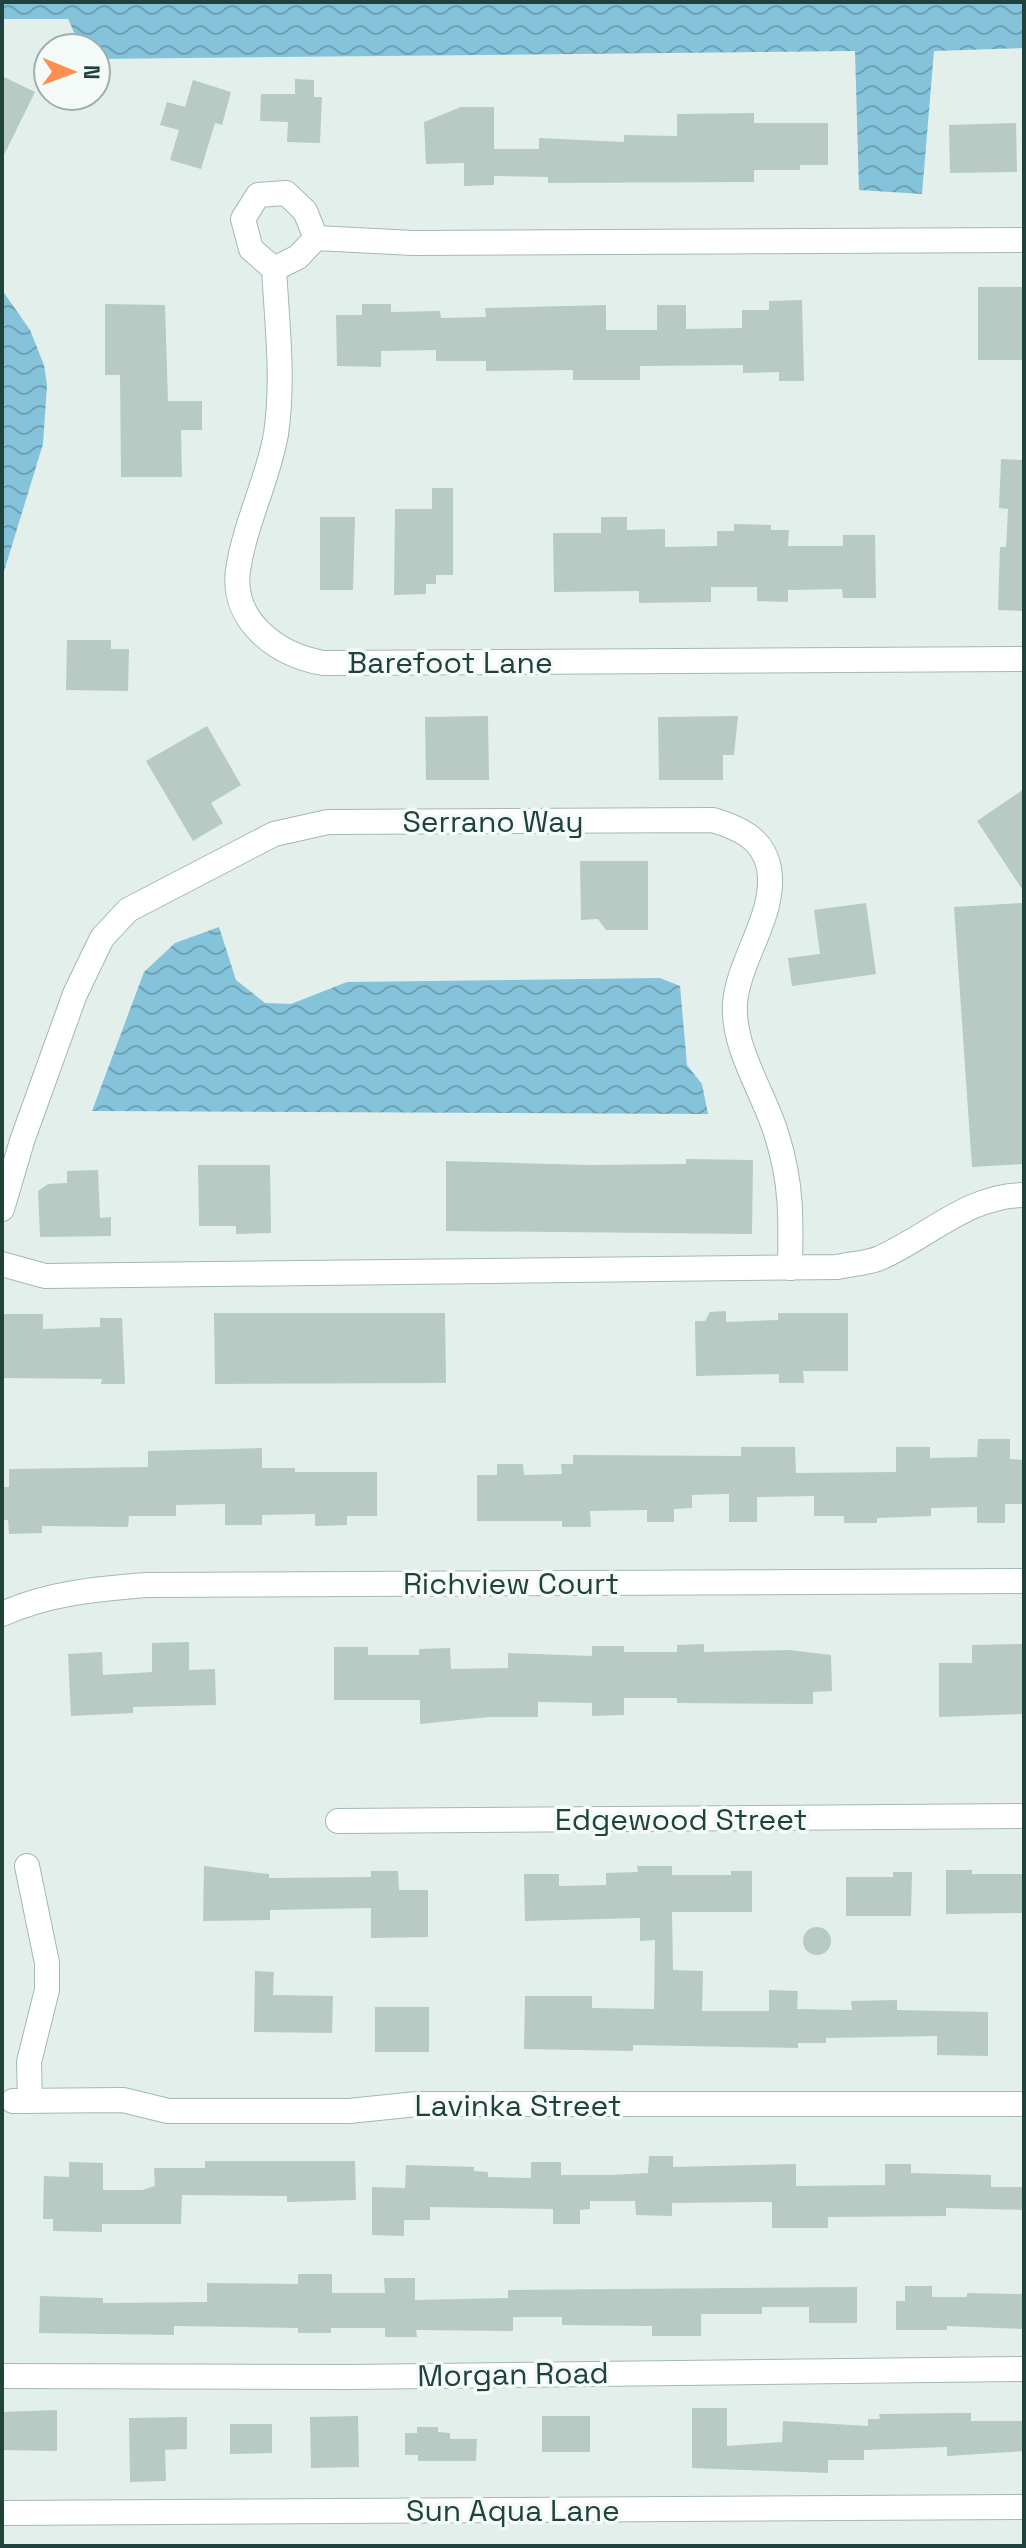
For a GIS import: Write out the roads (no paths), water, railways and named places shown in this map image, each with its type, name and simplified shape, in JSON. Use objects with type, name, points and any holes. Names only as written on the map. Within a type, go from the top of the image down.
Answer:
[{"type":"street","points":[[316,238],[305,211],[286,193],[258,195],[243,219],[251,249],[274,269],[298,257],[316,238],[413,243],[1024,240]]},
{"type":"street","name":"Barefoot Lane","points":[[274,269],[279,406],[264,488],[238,572],[241,601],[256,629],[274,647],[297,659],[323,663],[1024,659]]},
{"type":"street","name":"Serrano Way","points":[[2,1209],[22,1141],[75,994],[102,938],[128,910],[274,834],[328,822],[713,820],[744,830],[760,846],[769,868],[768,894],[739,981],[735,1006],[744,1051],[777,1134],[791,1191],[790,1268]]},
{"type":"street","points":[[2,1264],[45,1276],[837,1267],[878,1259],[977,1204],[1003,1195],[1024,1195]]},
{"type":"street","name":"Richview Court","points":[[2,1614],[31,1601],[82,1590],[146,1585],[1024,1581]]},
{"type":"street","name":"Edgewood Street","points":[[338,1821],[1024,1816]]},
{"type":"street","name":"Lavinka Street","points":[[27,1866],[47,1963],[47,1990],[22,2101],[123,2100],[168,2111],[349,2111],[417,2104],[1024,2104]]},
{"type":"street","name":"Morgan Road","points":[[2,2376],[349,2377],[1024,2369]]},
{"type":"street","name":"Sun Aqua Lane","points":[[2,2513],[1024,2507]]},
{"type":"water","points":[[2,2],[1024,2],[1024,48],[934,51],[922,194],[859,190],[855,51],[112,59],[112,32],[74,32],[68,19],[2,19]]},
{"type":"water","points":[[2,290],[30,330],[44,365],[47,385],[43,444],[2,578]]},
{"type":"water","points":[[219,927],[236,980],[265,1003],[291,1004],[347,982],[660,978],[680,986],[687,1065],[702,1084],[708,1114],[92,1111],[144,972],[175,943]]}]
